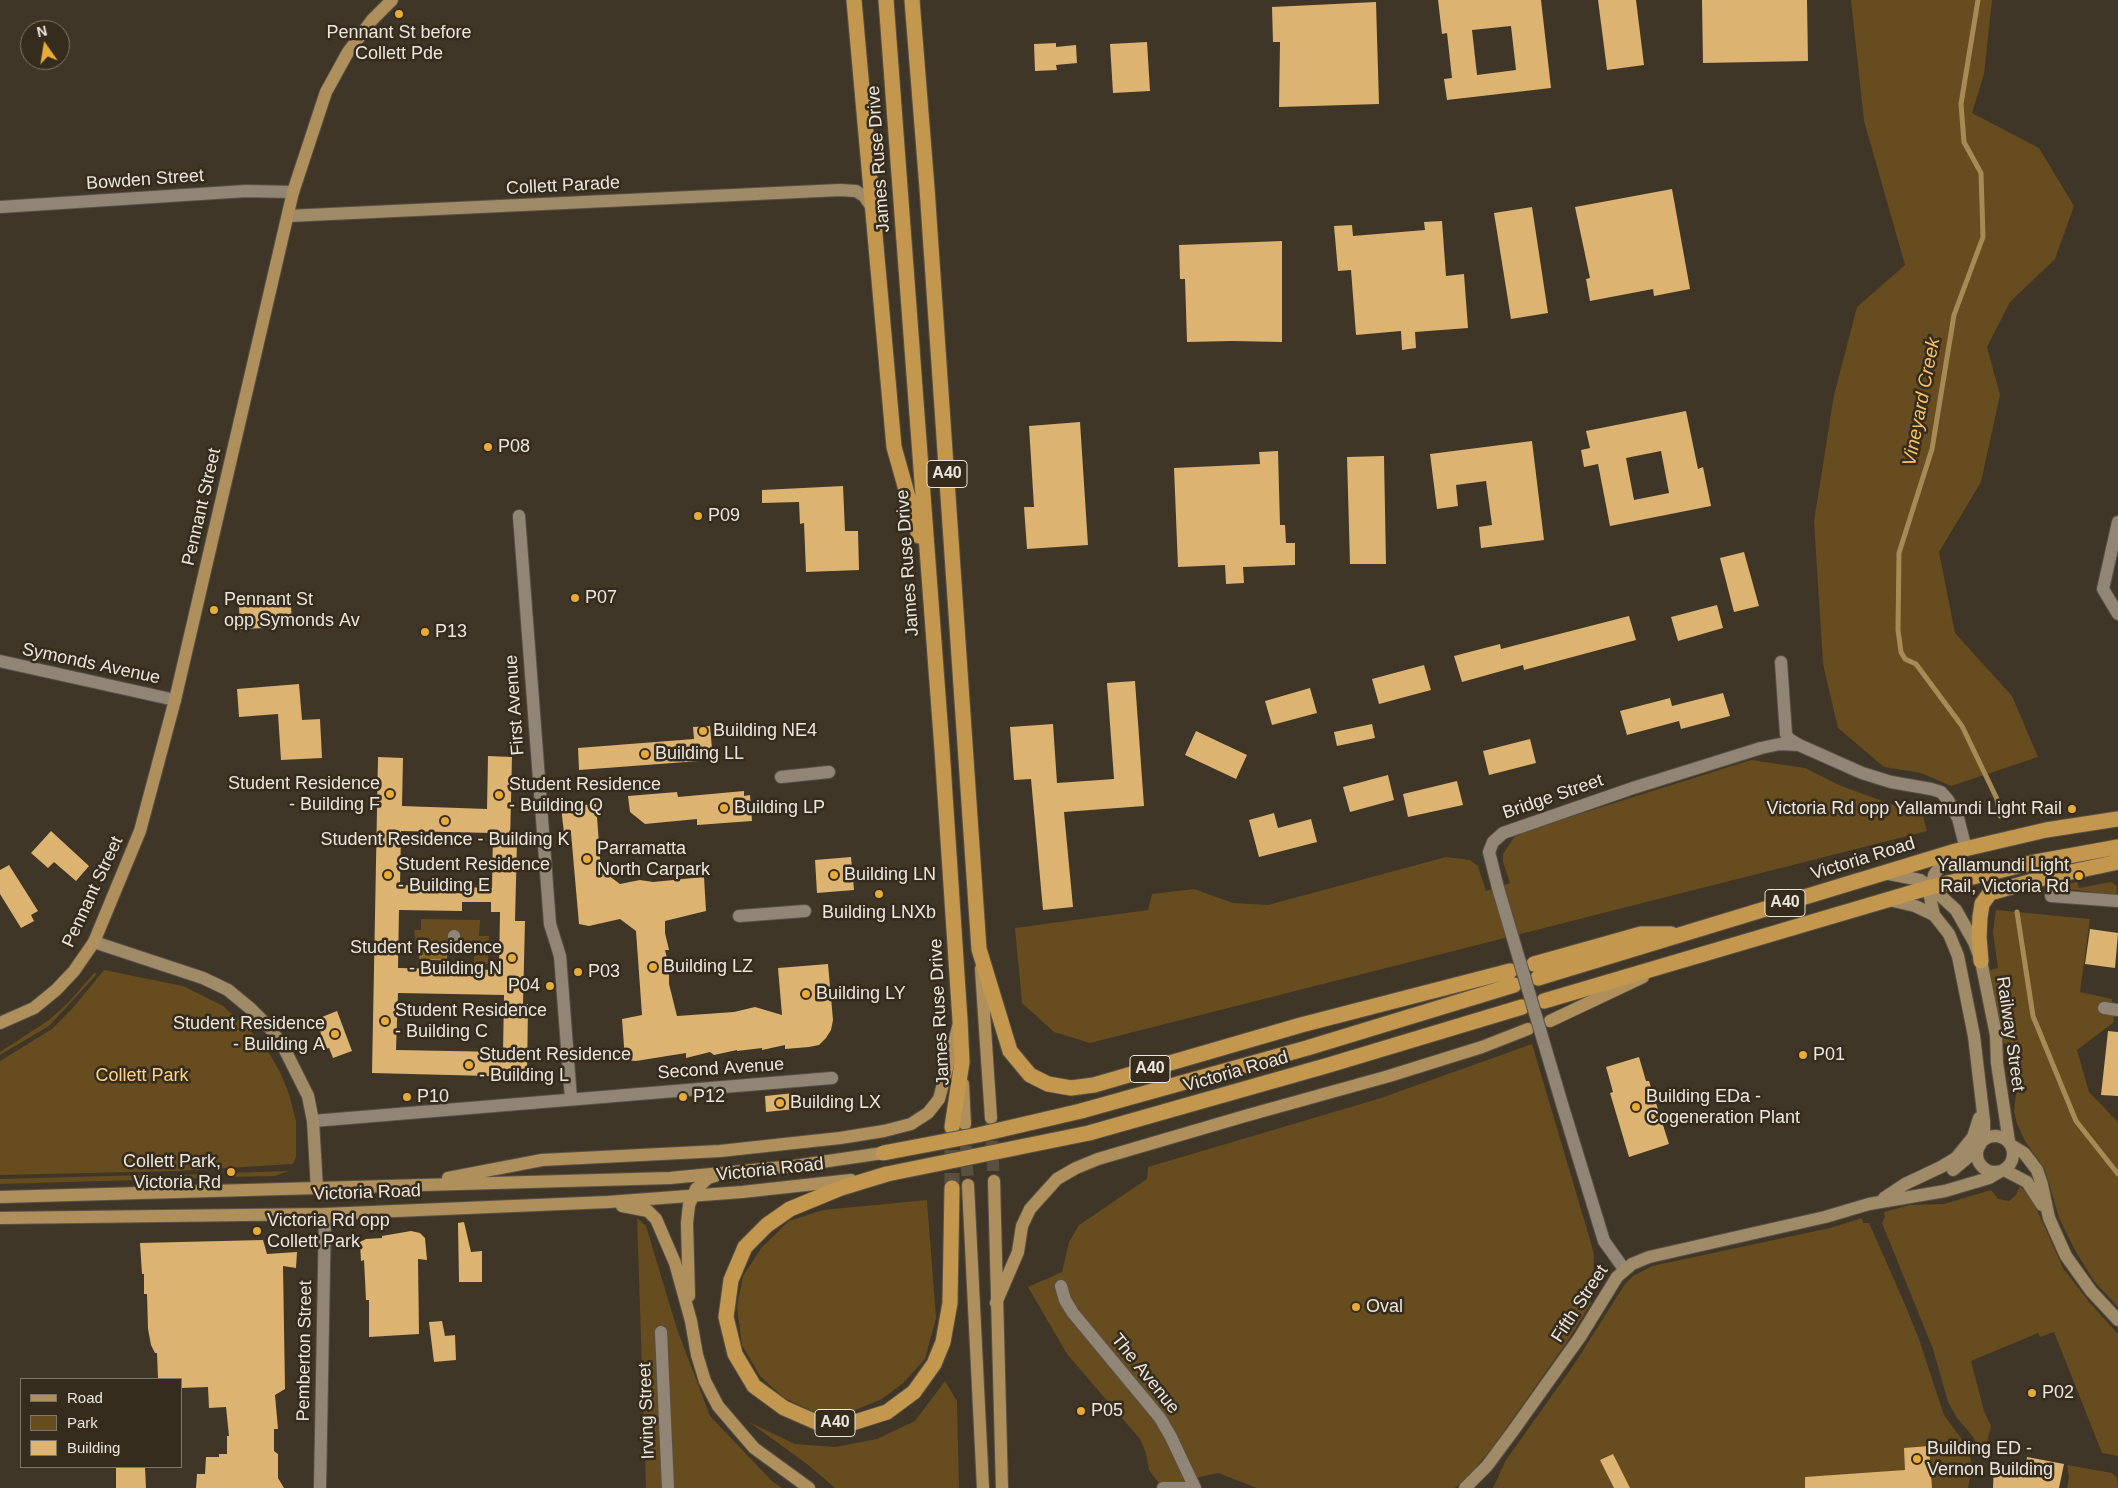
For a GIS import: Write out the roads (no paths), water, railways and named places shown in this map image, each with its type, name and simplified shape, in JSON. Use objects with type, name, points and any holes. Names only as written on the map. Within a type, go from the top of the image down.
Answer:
[{"type":"highway","points":[[854,0],[894,447],[918,533],[925,542]]},
{"type":"highway","name":"James Ruse Drive","points":[[886,0],[925,542],[942,749],[960,1020],[962,1062],[958,1126]]},
{"type":"highway","name":"A40","points":[[912,0],[928,198],[980,949]]},
{"type":"highway","name":"Victoria Road","points":[[1536,971],[1641,934],[1687,934],[1882,872],[1961,850],[2046,830],[2118,818]]},
{"type":"highway","name":"A40","points":[[1544,1001],[1931,887],[2043,861],[2115,848]]},
{"type":"highway","points":[[1982,961],[1979,937],[1980,916],[1982,904],[1990,893],[2047,876],[2118,862]]},
{"type":"highway","name":"Victoria Road","points":[[883,1153],[978,1135],[1081,1112],[1307,1048],[1512,978],[1301,1026],[1094,1085],[1071,1088],[1048,1084],[1030,1075],[1010,1051],[980,949]]},
{"type":"highway","name":"Victoria Road","points":[[887,1174],[1089,1133],[1522,1007]]},
{"type":"highway","name":"A40","points":[[887,1174],[841,1188],[790,1208],[767,1225],[745,1247],[731,1280],[726,1317],[735,1354],[754,1386],[784,1408],[816,1422],[849,1424],[887,1412],[914,1392],[934,1364],[942,1342],[950,1303],[952,1188]]},
{"type":"main road","name":"Pennant Street","points":[[28,1011],[56,990],[74,971],[94,942],[140,831],[175,700],[293,192],[326,92],[348,52],[372,20],[392,0]]},
{"type":"main road","points":[[980,949],[991,1118]]},
{"type":"main road","points":[[1550,1021],[1668,966]]},
{"type":"main road","points":[[0,1023],[28,1011]]},
{"type":"main road","points":[[0,1033],[28,1011]]},
{"type":"main road","points":[[411,1186],[542,1160],[720,1151],[840,1138],[884,1131],[912,1124],[928,1113],[939,1099],[960,1020]]},
{"type":"main road","points":[[996,1303],[1018,1252],[1022,1226],[1030,1209],[1057,1179],[1076,1168],[1246,1116],[1389,1076],[1528,1029]]},
{"type":"main road","name":"Victoria Road","points":[[0,1197],[582,1181],[719,1174],[794,1166],[883,1153]]},
{"type":"main road","points":[[691,1321],[687,1223],[692,1197],[702,1183],[719,1174]]},
{"type":"main road","name":"Victoria Road","points":[[0,1218],[325,1214],[608,1202],[692,1197],[794,1187],[887,1174]]},
{"type":"main road","points":[[994,1180],[1002,1488]]},
{"type":"main road","points":[[968,1185],[983,1488]]},
{"type":"main road","points":[[608,1202],[648,1211],[656,1219],[674,1263],[691,1321],[697,1355],[705,1381],[718,1406],[754,1448],[809,1488]]},
{"type":"street","points":[[840,190],[861,183],[869,165]]},
{"type":"street","points":[[840,190],[856,191],[864,196],[873,209]]},
{"type":"street","name":"Collett Parade","points":[[288,216],[840,190]]},
{"type":"street","name":"Bowden Street","points":[[0,207],[246,191],[293,192]]},
{"type":"street","name":"First Avenue","points":[[519,516],[550,924],[560,956],[571,1099]]},
{"type":"street","points":[[2118,522],[2103,589],[2118,614]]},
{"type":"street","name":"Symonds Avenue","points":[[0,661],[175,700]]},
{"type":"street","points":[[1781,662],[1786,734],[1787,738],[1799,744]]},
{"type":"street","name":"Bridge Street","points":[[1624,1269],[1604,1241],[1562,1104],[1498,888],[1489,852],[1495,838],[1508,830],[1761,748],[1780,744],[1799,744],[1862,774],[1891,782],[1931,788],[1941,792],[1958,818],[1961,850]]},
{"type":"street","points":[[781,777],[829,772]]},
{"type":"street","points":[[1934,915],[1930,901],[1931,887],[1937,869],[1961,850]]},
{"type":"street","name":"Railway Street","points":[[1882,872],[1916,879],[1931,887],[1956,910],[1970,933],[1982,961],[1996,1035],[1997,1063],[2010,1144]]},
{"type":"street","points":[[2051,896],[2118,901]]},
{"type":"street","points":[[1889,900],[1915,906],[1934,915]]},
{"type":"street","points":[[740,916],[804,911]]},
{"type":"street","name":"Railway Street","points":[[1934,915],[1948,934],[1958,956],[1973,1025],[1984,1132],[1979,1147]]},
{"type":"street","points":[[94,942],[203,978],[228,990],[252,1008],[280,1043],[299,1074],[308,1096],[313,1121],[317,1189]]},
{"type":"street","points":[[2104,1008],[2118,1010]]},
{"type":"street","name":"Second Avenue","points":[[313,1121],[832,1078]]},
{"type":"street","points":[[1875,1201],[1905,1184],[1942,1167],[1961,1153],[1974,1134],[1982,1106]]},
{"type":"street","points":[[2049,1218],[2042,1185],[2036,1170],[2024,1153],[2003,1138],[1992,1136],[1986,1139],[1979,1147],[1977,1156],[1982,1166],[1991,1171],[2002,1170],[2022,1179],[2031,1186],[2074,1268],[2091,1291],[2118,1320]]},
{"type":"street","points":[[2002,1170],[2013,1159],[2010,1144]]},
{"type":"street","name":"Fifth Street","points":[[1465,1488],[1487,1466],[1557,1371],[1610,1286],[1624,1269],[1649,1257],[1825,1217],[1875,1201],[1945,1174],[1961,1164],[1979,1147]]},
{"type":"street","name":"Fifth Street","points":[[1875,1201],[1945,1191],[1989,1178],[2002,1170]]},
{"type":"street","name":"Pemberton Street","points":[[320,1488],[325,1214]]},
{"type":"street","name":"The Avenue","points":[[1061,1286],[1065,1300],[1073,1313],[1160,1418],[1195,1488]]},
{"type":"street","name":"Irving Street","points":[[661,1332],[668,1488]]},
{"type":"street","points":[[1163,1488],[1189,1488]]},
{"type":"waterway","name":"Vineyard Creek","points":[[1978,0],[1961,104],[1964,142],[1981,173],[1983,237],[1954,315],[1932,449],[1899,553],[1898,630],[1901,652],[1905,659],[1916,664],[1962,726],[1997,799],[2000,816]]},
{"type":"waterway","name":"Vineyard Creek","points":[[2017,912],[2033,1016],[2076,1121],[2118,1174]]},
{"type":"tunnel","points":[[991,1123],[994,1181]]},
{"type":"tunnel","points":[[952,1127],[952,1188]]},
{"type":"tunnel","points":[[965,1128],[968,1185]]},
{"type":"place","name":"Pennant St before Collett Pde","points":[[399,14]]},
{"type":"place","name":"P08","points":[[488,447]]},
{"type":"place","name":"P09","points":[[698,516]]},
{"type":"place","name":"P07","points":[[575,598]]},
{"type":"place","name":"Pennant St opp Symonds Av","points":[[214,610]]},
{"type":"place","name":"P13","points":[[425,632]]},
{"type":"place","name":"Building NE4","points":[[703,731]]},
{"type":"place","name":"Building LL","points":[[645,754]]},
{"type":"place","name":"Student Residence - Building F","points":[[390,794]]},
{"type":"place","name":"Student Residence - Building Q","points":[[499,795]]},
{"type":"place","name":"Building LP","points":[[724,808]]},
{"type":"place","name":"Victoria Rd opp Yallamundi Light Rail","points":[[2072,809]]},
{"type":"place","name":"Student Residence - Building K","points":[[445,821]]},
{"type":"place","name":"Parramatta North Carpark","points":[[587,859]]},
{"type":"place","name":"Student Residence - Building E","points":[[388,875]]},
{"type":"place","name":"Building LN","points":[[834,875]]},
{"type":"place","name":"Yallamundi Light Rail, Victoria Rd","points":[[2079,876]]},
{"type":"place","name":"Building LNXb","points":[[879,894]]},
{"type":"place","name":"Student Residence - Building N","points":[[512,958]]},
{"type":"place","name":"Building LZ","points":[[653,967]]},
{"type":"place","name":"P03","points":[[578,972]]},
{"type":"place","name":"P04","points":[[550,986]]},
{"type":"place","name":"Building LY","points":[[806,994]]},
{"type":"place","name":"Student Residence - Building C","points":[[385,1021]]},
{"type":"place","name":"Student Residence - Building A","points":[[335,1034]]},
{"type":"place","name":"P01","points":[[1803,1055]]},
{"type":"place","name":"Student Residence - Building L","points":[[469,1065]]},
{"type":"place","name":"P10","points":[[407,1097]]},
{"type":"place","name":"P12","points":[[683,1097]]},
{"type":"place","name":"Building LX","points":[[780,1103]]},
{"type":"place","name":"Building EDa - Cogeneration Plant","points":[[1636,1107]]},
{"type":"place","name":"Collett Park, Victoria Rd","points":[[231,1172]]},
{"type":"place","name":"Victoria Rd opp Collett Park","points":[[257,1231]]},
{"type":"place","name":"Oval","points":[[1356,1307]]},
{"type":"place","name":"P02","points":[[2032,1393]]},
{"type":"place","name":"P05","points":[[1081,1411]]},
{"type":"place","name":"Building ED - Vernon Building","points":[[1917,1459]]},
{"type":"park label","name":"Collett Park","points":[[142,1076]]}]
